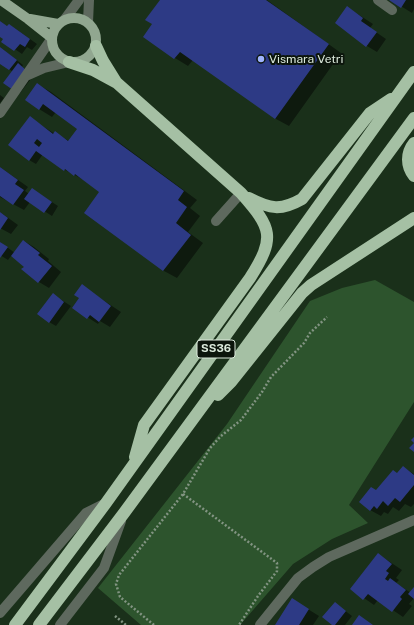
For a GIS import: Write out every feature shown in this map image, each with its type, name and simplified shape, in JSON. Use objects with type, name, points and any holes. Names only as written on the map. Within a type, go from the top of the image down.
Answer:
[{"type":"highway","points":[[96,46],[103,61],[117,83]]},
{"type":"highway","points":[[69,62],[93,70],[117,83],[242,193],[266,225],[267,236],[265,251],[261,261],[144,425],[133,464]]},
{"type":"highway","name":"SS36","points":[[15,625],[106,503],[414,72]]},
{"type":"highway","points":[[242,193],[263,205],[274,207],[292,205],[302,199],[370,113],[398,94]]},
{"type":"highway","name":"SS36","points":[[39,625],[124,513],[414,118]]},
{"type":"highway","points":[[414,143],[410,148],[408,159],[409,169],[414,176]]},
{"type":"highway","points":[[188,426],[231,382],[302,293],[311,285],[414,218]]},
{"type":"main road","points":[[1,0],[52,38]]},
{"type":"main road","points":[[28,19],[61,22],[77,17],[88,22],[96,33],[96,46],[90,56],[86,59],[69,62],[63,59],[54,50],[52,38],[54,31],[61,22]]},
{"type":"street","points":[[61,22],[79,0]]},
{"type":"street","points":[[88,22],[89,0]]},
{"type":"street","points":[[378,0],[392,10]]},
{"type":"street","points":[[0,113],[52,38]]},
{"type":"street","points":[[26,76],[44,68],[69,62]]},
{"type":"street","points":[[216,221],[242,193]]},
{"type":"street","points":[[0,613],[86,513],[106,503]]},
{"type":"street","points":[[60,625],[104,568],[124,513]]},
{"type":"street","points":[[260,625],[298,578],[313,567],[329,558],[414,520]]},
{"type":"path","points":[[154,625],[120,597],[116,584],[119,575],[183,494],[210,448],[220,436],[241,420],[262,392],[270,377],[304,343],[310,333],[327,317]]},
{"type":"path","points":[[183,494],[277,563],[277,570],[239,625]]},
{"type":"path","points":[[115,616],[126,625]]},
{"type":"green space","points":[[375,280],[414,302],[414,402],[349,505],[368,523],[332,539],[293,564],[240,625],[141,625],[98,588],[227,424],[310,301],[342,288]]},
{"type":"building","points":[[160,0],[266,0],[329,44],[275,119],[180,52],[174,59],[143,37],[152,24],[145,20]]},
{"type":"building","points":[[389,0],[406,0],[401,8]]},
{"type":"building","points":[[347,6],[363,18],[361,21],[377,32],[366,47],[335,23]]},
{"type":"building","points":[[0,21],[7,26],[9,24],[30,39],[25,47],[20,44],[14,51],[1,42],[3,39],[0,37]]},
{"type":"building","points":[[0,47],[17,60],[9,70],[0,64]]},
{"type":"building","points":[[18,63],[27,71],[13,90],[3,83]]},
{"type":"building","points":[[37,83],[184,191],[178,200],[187,207],[176,223],[191,235],[163,271],[84,213],[99,192],[75,174],[74,176],[65,169],[64,171],[36,151],[29,161],[8,145],[30,116],[53,134],[55,131],[68,141],[77,129],[43,104],[39,110],[25,100]],"holes":[[[37,139],[42,143],[39,147],[34,143]]]},
{"type":"building","points":[[0,167],[18,180],[15,184],[24,190],[13,205],[0,196]]},
{"type":"building","points":[[32,188],[52,202],[44,213],[24,199]]},
{"type":"building","points":[[0,212],[8,218],[0,230]]},
{"type":"building","points":[[23,240],[40,253],[38,255],[52,266],[38,283],[21,269],[24,267],[11,256]]},
{"type":"building","points":[[0,242],[8,247],[0,258]]},
{"type":"building","points":[[82,284],[111,306],[99,322],[90,315],[87,319],[72,308],[79,298],[74,295]]},
{"type":"building","points":[[53,293],[64,302],[49,323],[37,314]]},
{"type":"building","points":[[414,443],[414,452],[409,448]]},
{"type":"building","points":[[403,466],[414,475],[414,485],[400,502],[395,498],[388,506],[383,501],[377,509],[374,506],[370,511],[359,502],[371,487],[376,490],[393,470],[397,473]]},
{"type":"building","points":[[378,553],[392,564],[386,571],[389,573],[385,579],[388,581],[390,578],[406,590],[400,597],[402,599],[392,612],[368,594],[363,600],[350,589]]},
{"type":"building","points":[[414,587],[414,599],[408,594]]},
{"type":"building","points":[[292,598],[309,609],[299,625],[275,625]]},
{"type":"building","points":[[335,602],[346,611],[335,625],[332,625],[322,617]]},
{"type":"building","points":[[359,615],[373,625],[352,625]]},
{"type":"place","name":"Vismara Vetri","points":[[261,59]]}]
